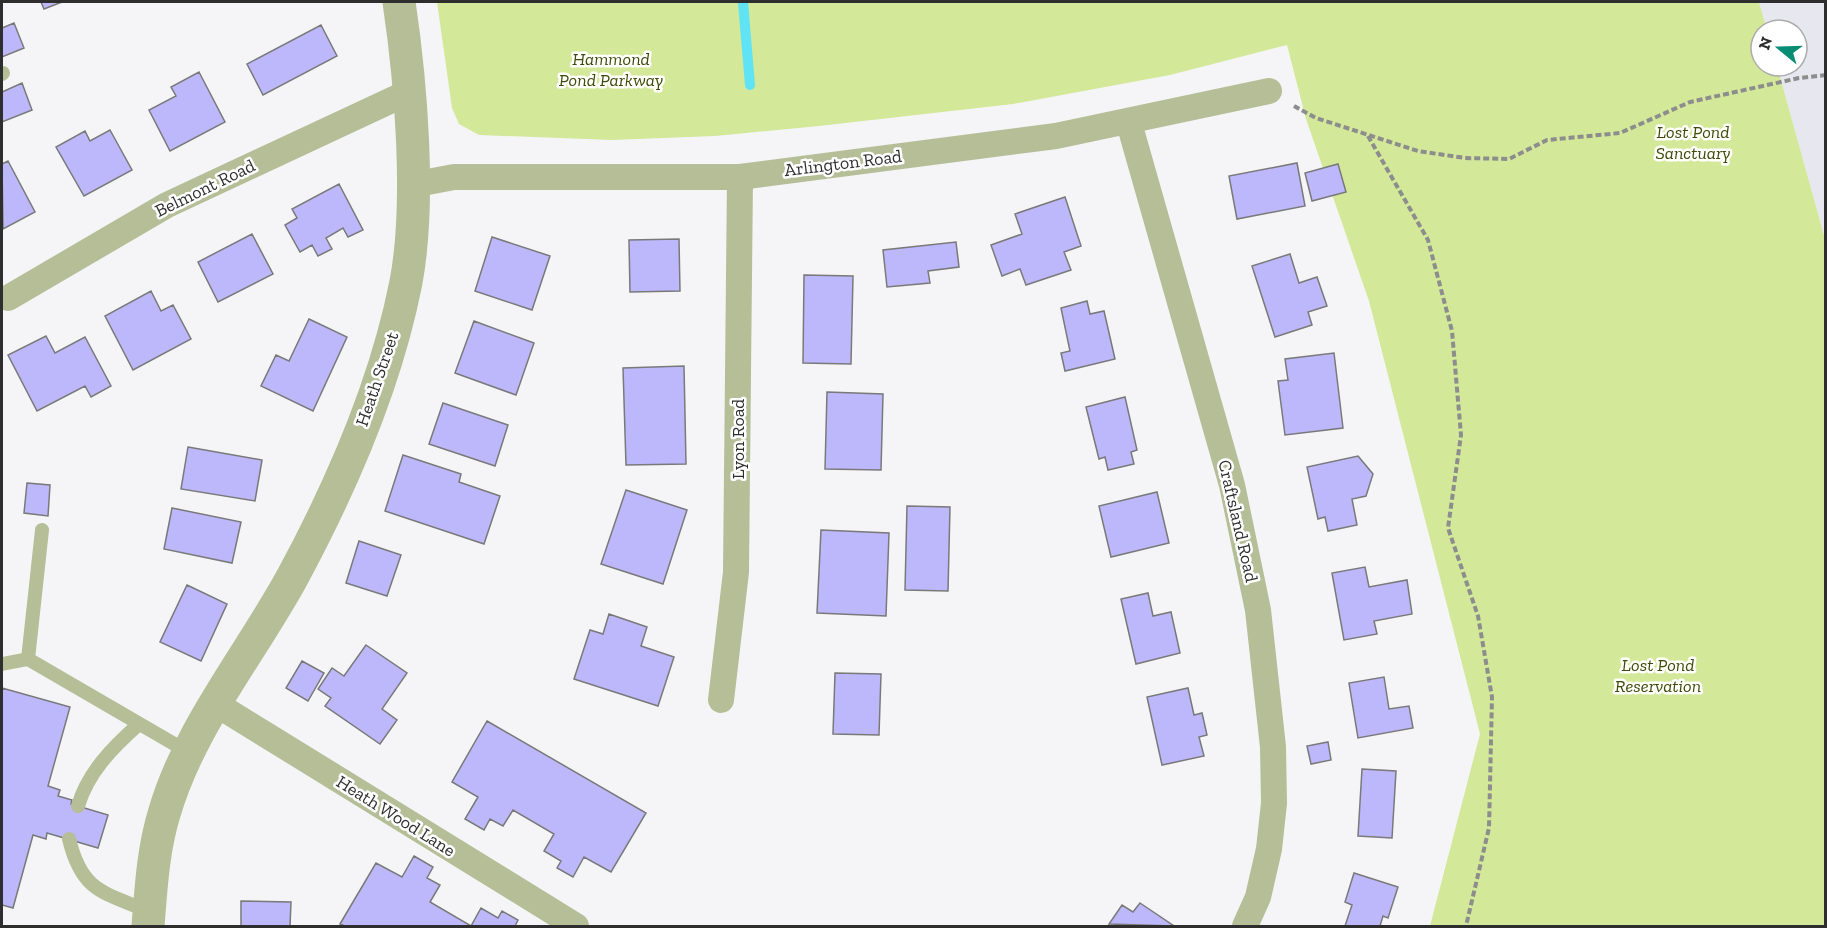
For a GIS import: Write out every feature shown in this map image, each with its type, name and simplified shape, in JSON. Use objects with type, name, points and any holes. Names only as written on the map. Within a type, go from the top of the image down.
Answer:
[{"type":"street","name":"Heath Street","points":[[148,919],[156,847],[163,815],[188,752],[298,567],[346,465],[391,344],[406,280],[412,185],[409,92],[399,2]]},
{"type":"street","name":"Arlington Road","points":[[412,185],[454,177],[740,177],[1056,136],[1130,123],[1269,91]]},
{"type":"street","name":"Belmont Road","points":[[8,297],[167,205],[409,92]]},
{"type":"street","name":"Craftsland Road","points":[[1130,123],[1232,485],[1258,610],[1272,736],[1274,803],[1269,849],[1257,897],[1245,927]]},
{"type":"street","name":"Lyon Road","points":[[721,700],[736,572],[740,177]]},
{"type":"street","name":"Heath Wood Lane","points":[[211,712],[576,927]]},
{"type":"lane","points":[[28,659],[42,530]]},
{"type":"lane","points":[[2,664],[28,659],[188,752]]},
{"type":"lane","points":[[78,806],[107,753],[140,724]]},
{"type":"lane","points":[[69,839],[75,863],[93,888],[148,919]]},
{"type":"path","points":[[1269,91],[1316,118],[1368,136],[1418,150],[1465,158],[1509,159],[1547,140],[1620,133],[1690,102],[1799,78],[1826,75]]},
{"type":"path","points":[[1368,136],[1428,240],[1452,331],[1461,435],[1448,528],[1478,616],[1492,697],[1490,828],[1466,927]]},
{"type":"shaded area","points":[[1759,2],[1825,2],[1825,239],[1780,78],[1809,78],[1809,18],[1764,18]]},
{"type":"green space","points":[[437,2],[1759,2],[1764,18],[1749,18],[1749,78],[1780,78],[1825,239],[1825,926],[1430,926],[1480,734],[1369,301],[1306,119],[1287,45],[1170,75],[1013,104],[715,136],[612,140],[479,135],[459,124],[452,108]]},
{"type":"building","points":[[41,2],[62,2],[44,9]]},
{"type":"building","points":[[14,23],[24,48],[2,57],[2,28]]},
{"type":"building","points":[[321,25],[337,56],[263,95],[247,64]]},
{"type":"building","points":[[199,72],[225,122],[170,151],[149,110],[176,96],[171,87]]},
{"type":"building","points":[[22,83],[32,110],[2,122],[2,92]]},
{"type":"building","points":[[110,130],[132,170],[84,196],[56,147],[85,131],[90,141]]},
{"type":"building","points":[[8,161],[35,212],[3,229],[2,164]]},
{"type":"building","points":[[1297,163],[1305,206],[1237,219],[1229,176]]},
{"type":"building","points":[[1338,164],[1346,192],[1312,201],[1305,173]]},
{"type":"building","points":[[339,184],[363,230],[348,237],[343,228],[326,238],[332,249],[318,256],[312,245],[300,252],[285,225],[297,218],[292,209]]},
{"type":"building","points":[[1065,197],[1081,246],[1064,252],[1071,270],[1026,285],[1020,269],[1002,276],[991,245],[1022,234],[1015,214]]},
{"type":"building","points":[[252,234],[273,274],[218,302],[198,262]]},
{"type":"building","points":[[492,237],[550,256],[532,310],[475,291]]},
{"type":"building","points":[[679,239],[680,291],[630,292],[629,240]]},
{"type":"building","points":[[956,242],[959,267],[928,271],[930,283],[887,287],[883,250]]},
{"type":"building","points":[[1290,254],[1299,283],[1317,277],[1327,306],[1308,312],[1312,325],[1275,337],[1252,266]]},
{"type":"building","points":[[804,275],[853,276],[851,364],[803,363]]},
{"type":"building","points":[[151,291],[161,311],[173,305],[191,339],[133,370],[105,316]]},
{"type":"building","points":[[1087,301],[1090,314],[1104,311],[1115,359],[1065,371],[1061,353],[1070,351],[1061,308]]},
{"type":"building","points":[[309,319],[347,337],[313,411],[261,386],[276,355],[289,361]]},
{"type":"building","points":[[474,321],[534,343],[516,395],[455,373]]},
{"type":"building","points":[[46,336],[55,353],[85,337],[111,386],[91,397],[85,386],[37,411],[8,355]]},
{"type":"building","points":[[1334,353],[1343,428],[1285,435],[1278,381],[1288,380],[1285,359]]},
{"type":"building","points":[[684,366],[686,464],[626,465],[623,368]]},
{"type":"building","points":[[827,392],[883,394],[881,470],[825,469]]},
{"type":"building","points":[[1125,397],[1137,450],[1131,452],[1134,464],[1108,470],[1105,457],[1099,459],[1086,407]]},
{"type":"building","points":[[443,403],[508,425],[495,466],[429,444]]},
{"type":"building","points":[[188,447],[262,460],[255,501],[181,489]]},
{"type":"building","points":[[403,455],[461,474],[459,482],[500,496],[484,544],[385,511]]},
{"type":"building","points":[[1358,456],[1373,474],[1366,496],[1352,499],[1357,525],[1328,531],[1325,517],[1318,519],[1307,467]]},
{"type":"building","points":[[27,483],[50,485],[48,516],[24,513]]},
{"type":"building","points":[[626,490],[687,510],[663,584],[601,564]]},
{"type":"building","points":[[1157,492],[1169,543],[1111,557],[1099,506]]},
{"type":"building","points":[[907,506],[950,507],[948,591],[905,590]]},
{"type":"building","points":[[172,508],[241,522],[232,563],[164,549]]},
{"type":"building","points":[[821,530],[889,533],[886,616],[817,613]]},
{"type":"building","points":[[359,541],[401,555],[387,596],[346,583]]},
{"type":"building","points":[[1365,567],[1369,587],[1407,580],[1412,614],[1374,621],[1377,634],[1344,640],[1332,573]]},
{"type":"building","points":[[187,585],[227,604],[201,661],[160,642]]},
{"type":"building","points":[[1148,593],[1153,616],[1171,612],[1180,653],[1136,664],[1121,599]]},
{"type":"building","points":[[609,614],[647,627],[641,646],[674,657],[658,706],[574,679],[590,630],[603,634]]},
{"type":"building","points":[[366,645],[407,673],[382,709],[397,720],[380,744],[325,706],[331,698],[318,689],[332,668],[344,676]]},
{"type":"building","points":[[302,661],[324,673],[308,701],[286,688]]},
{"type":"building","points":[[835,673],[881,674],[879,735],[833,734]]},
{"type":"building","points":[[1384,677],[1389,709],[1409,706],[1413,728],[1358,738],[1349,683]]},
{"type":"building","points":[[2,688],[70,707],[48,786],[60,790],[58,796],[72,800],[71,804],[108,815],[98,848],[47,833],[46,839],[33,835],[13,908],[2,905]]},
{"type":"building","points":[[1188,688],[1194,715],[1202,713],[1207,735],[1199,737],[1204,756],[1162,765],[1147,697]]},
{"type":"building","points":[[487,721],[646,813],[611,872],[584,857],[573,877],[557,868],[561,861],[544,851],[554,834],[513,810],[503,826],[490,819],[484,830],[465,819],[478,797],[452,782]]},
{"type":"building","points":[[1328,742],[1331,760],[1311,764],[1307,746]]},
{"type":"building","points":[[1362,769],[1396,771],[1392,838],[1358,836]]},
{"type":"building","points":[[414,856],[433,867],[427,878],[440,885],[430,902],[471,926],[345,926],[340,924],[376,863],[402,877]]},
{"type":"building","points":[[1354,873],[1398,887],[1388,918],[1383,916],[1380,926],[1345,926],[1352,905],[1345,902]]},
{"type":"building","points":[[241,901],[291,902],[290,926],[241,926]]},
{"type":"building","points":[[1140,903],[1174,926],[1109,924],[1122,905],[1133,912]]},
{"type":"building","points":[[481,908],[498,918],[502,911],[518,920],[515,926],[471,926]]},
{"type":"waterway","points":[[743,2],[750,85]]},
{"type":"park label","name":"Hammond Pond Parkway","points":[[611,69]]},
{"type":"park label","name":"Lost Pond Sanctuary","points":[[1693,142]]},
{"type":"park label","name":"Lost Pond Reservation","points":[[1658,675]]}]
